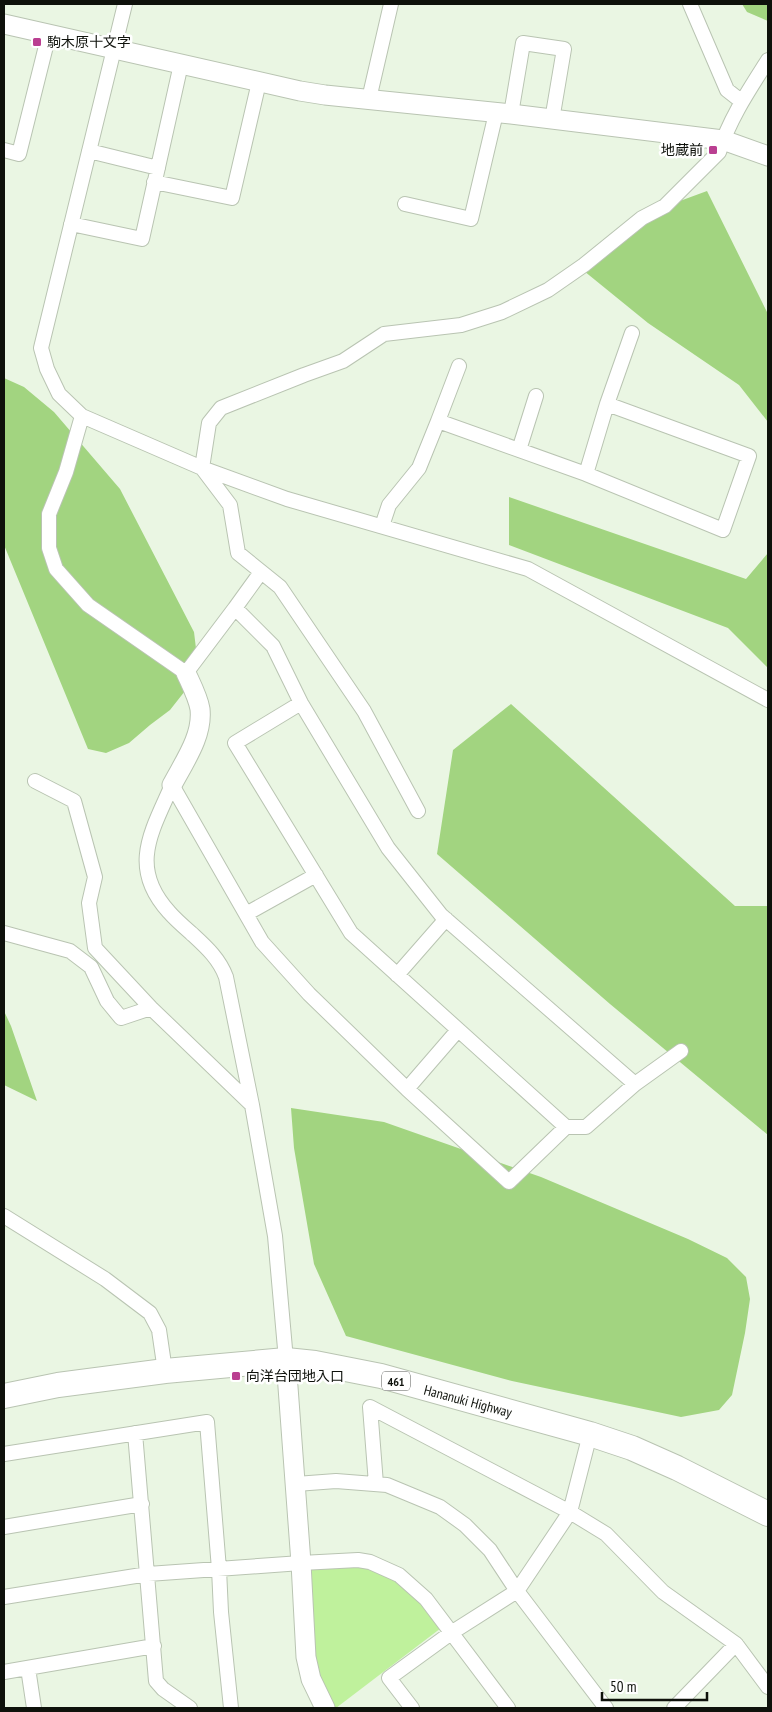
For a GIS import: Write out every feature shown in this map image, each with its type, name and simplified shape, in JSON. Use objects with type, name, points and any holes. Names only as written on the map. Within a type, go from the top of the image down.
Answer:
[{"type":"highway","name":"Hananuki Highway","points":[[4,1396],[58,1385],[165,1371],[286,1360],[315,1363],[381,1376],[590,1434],[632,1448],[677,1468],[768,1514]]},
{"type":"street","points":[[125,4],[42,348],[47,370],[59,394],[82,416],[202,468],[287,499],[528,569],[768,700]]},
{"type":"street","points":[[369,99],[391,4]]},
{"type":"street","points":[[690,4],[727,90],[741,101]]},
{"type":"street","points":[[4,24],[259,82],[325,95],[504,113],[723,140],[768,156]]},
{"type":"street","points":[[4,150],[19,154],[49,34]]},
{"type":"street","points":[[406,204],[471,219],[504,113],[523,43],[564,49],[552,120]]},
{"type":"street","points":[[71,224],[142,239],[181,64]]},
{"type":"street","points":[[418,811],[364,711],[280,587],[238,553],[230,505],[202,468],[209,423],[221,408],[344,361],[384,334],[461,325],[502,312],[548,290],[584,265],[642,218],[665,206],[719,152],[741,101],[767,64]]},
{"type":"street","points":[[154,182],[232,198],[259,82]]},
{"type":"street","points":[[89,151],[158,168]]},
{"type":"street","points":[[586,474],[607,404],[632,333]]},
{"type":"street","points":[[382,526],[389,505],[419,468],[459,366]]},
{"type":"street","points":[[519,450],[536,396]]},
{"type":"street","points":[[438,421],[586,474],[723,530],[749,456],[607,404]]},
{"type":"street","points":[[82,416],[66,472],[49,514],[49,548],[56,569],[88,605],[186,673],[200,709],[195,740],[172,785],[150,835],[146,854],[148,876],[168,911],[222,965],[229,990],[252,1105],[274,1236],[296,1484],[306,1657],[311,1679],[325,1708]]},
{"type":"street","points":[[186,673],[261,572]]},
{"type":"street","points":[[235,608],[273,646],[301,703],[388,848],[446,919],[635,1084]]},
{"type":"street","points":[[301,703],[235,743],[351,934],[566,1127],[586,1127],[635,1084],[681,1051]]},
{"type":"street","points":[[34,781],[74,801],[95,877],[90,902],[95,948],[152,1008],[252,1105]]},
{"type":"street","points":[[172,785],[262,942],[309,994],[407,1089],[509,1182],[566,1127]]},
{"type":"street","points":[[246,914],[316,875]]},
{"type":"street","points":[[397,975],[446,919]]},
{"type":"street","points":[[4,933],[70,951],[91,968],[107,1001],[120,1018],[152,1008]]},
{"type":"street","points":[[407,1089],[458,1030]]},
{"type":"street","points":[[5,1218],[105,1279],[150,1313],[159,1330],[165,1371]]},
{"type":"street","points":[[376,1484],[370,1407],[570,1512],[606,1534],[663,1592],[736,1644],[768,1687]]},
{"type":"street","points":[[4,1454],[207,1422],[221,1612],[231,1708]]},
{"type":"street","points":[[135,1433],[156,1681],[163,1689],[190,1708]]},
{"type":"street","points":[[412,1708],[389,1678],[451,1633],[517,1591],[570,1512],[590,1434]]},
{"type":"street","points":[[296,1484],[336,1480],[387,1485],[440,1507],[465,1524],[490,1550],[517,1591],[606,1708]]},
{"type":"street","points":[[4,1527],[142,1504]]},
{"type":"street","points":[[4,1597],[148,1574],[301,1563],[358,1560],[370,1562],[399,1575],[426,1600],[508,1708]]},
{"type":"street","points":[[674,1708],[736,1644]]},
{"type":"street","points":[[4,1672],[154,1646]]},
{"type":"street","points":[[28,1668],[34,1708]]},
{"type":"green space","points":[[742,4],[768,4],[768,21],[747,12]]},
{"type":"green space","points":[[707,191],[768,314],[768,422],[739,385],[648,323],[584,271],[650,212]]},
{"type":"green space","points":[[4,378],[24,387],[54,412],[120,489],[194,632],[198,665],[196,677],[170,710],[129,743],[106,753],[88,749],[4,545]]},
{"type":"green space","points":[[509,497],[746,579],[768,553],[768,668],[728,628],[509,545]]},
{"type":"green space","points":[[511,704],[735,906],[768,906],[768,1135],[610,1004],[437,854],[453,750]]},
{"type":"green space","points":[[4,1011],[11,1026],[37,1101],[4,1085]]},
{"type":"green space","points":[[291,1108],[384,1122],[541,1177],[688,1239],[727,1258],[746,1277],[750,1299],[732,1395],[719,1410],[681,1417],[512,1381],[346,1336],[314,1264],[294,1148]]},
{"type":"green space","points":[[301,1563],[386,1569],[445,1625],[336,1708],[320,1698]]},
{"type":"place","name":"駒木原十文字","points":[[37,42]]},
{"type":"place","name":"地蔵前","points":[[713,150]]},
{"type":"place","name":"向洋台団地入口","points":[[236,1376]]}]
